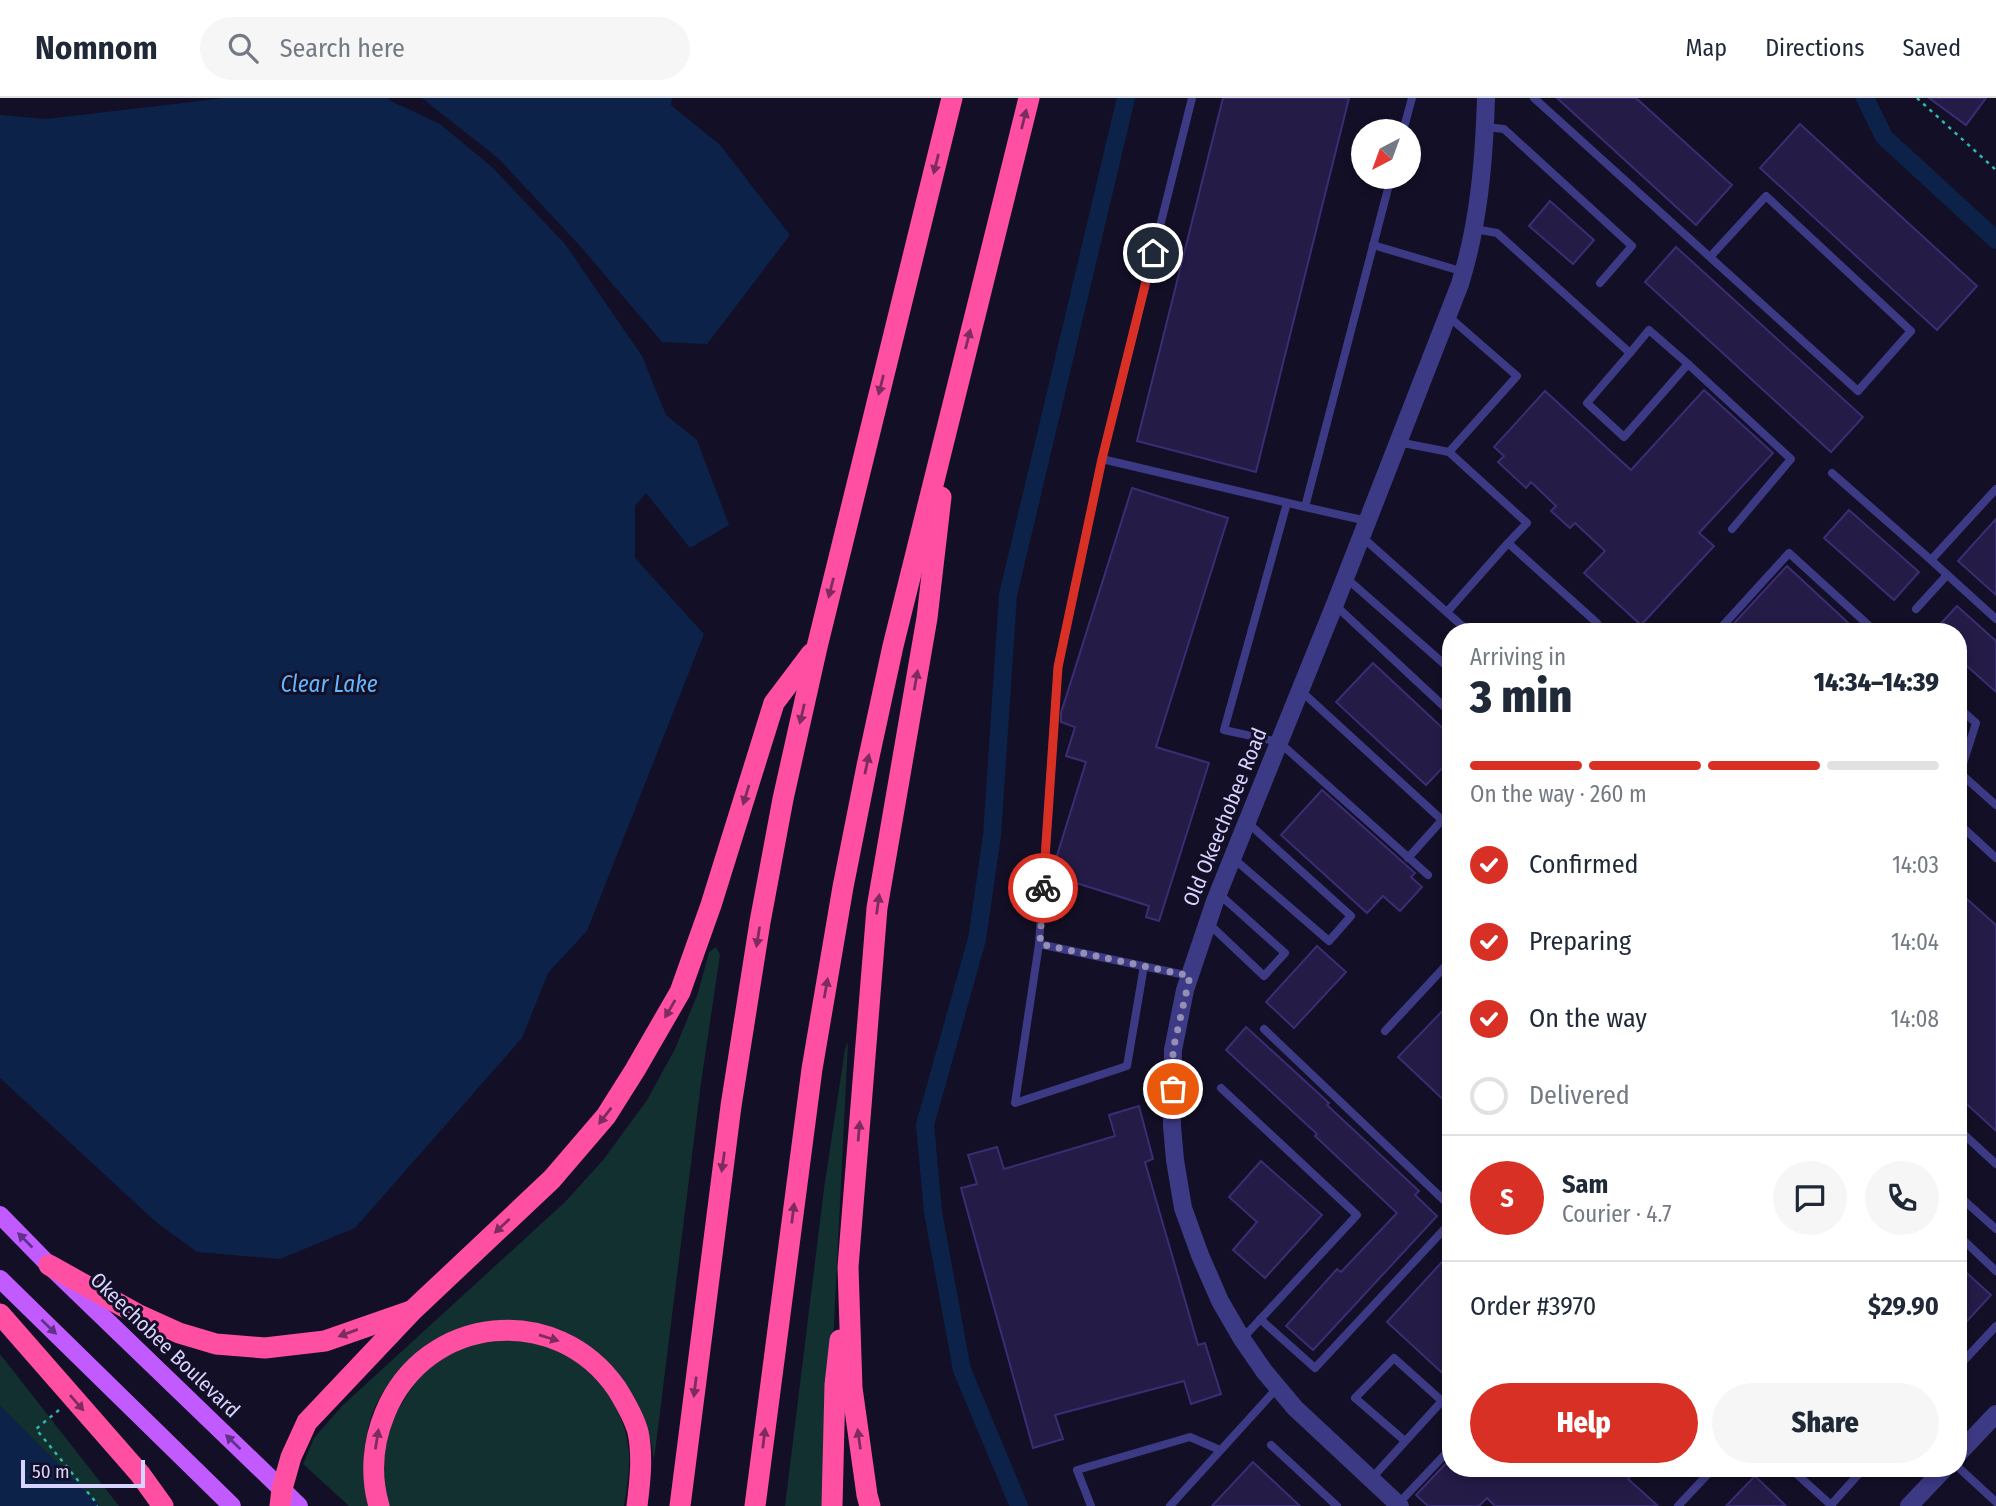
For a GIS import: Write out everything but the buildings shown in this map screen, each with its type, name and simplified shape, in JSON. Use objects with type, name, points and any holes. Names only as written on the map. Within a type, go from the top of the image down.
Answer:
[{"type":"highway","points":[[680,1506],[718,1196],[760,922],[783,799],[817,647],[952,98]]},
{"type":"highway","points":[[755,1506],[803,1129],[837,923],[872,742],[1029,98]]},
{"type":"highway","points":[[832,1506],[835,1385],[848,1267],[877,908],[927,618],[952,406]]},
{"type":"highway","points":[[281,1498],[291,1457],[307,1422],[413,1310],[552,1179],[606,1116],[643,1058],[680,992],[711,905],[774,703],[817,647]]},
{"type":"highway","points":[[49,1265],[148,1319],[178,1333],[216,1344],[265,1348],[325,1341],[413,1310]]},
{"type":"highway","points":[[848,1267],[852,1388],[870,1506]]},
{"type":"highway","points":[[0,1314],[140,1474],[163,1506]]},
{"type":"highway","points":[[379,1506],[373,1472],[377,1432],[391,1398],[412,1368],[443,1346],[471,1334],[497,1330],[532,1333],[559,1341],[588,1357],[609,1379],[625,1402],[638,1431],[641,1465],[637,1506]]},
{"type":"main road","name":"Okeechobee Boulevard","points":[[0,1215],[281,1498],[299,1506]]},
{"type":"main road","points":[[0,1279],[232,1506]]},
{"type":"street","name":"Old Okeechobee Road","points":[[1392,1503],[1278,1387],[1241,1339],[1220,1301],[1183,1208],[1172,1126],[1173,1050],[1190,976],[1218,893],[1335,604],[1464,272],[1475,229],[1483,170],[1486,98]]},
{"type":"street","points":[[1967,1445],[1996,1414]]},
{"type":"street","points":[[1909,1506],[1936,1477]]},
{"type":"lane","points":[[1144,967],[1126,1066],[1015,1103],[1040,944],[1058,667],[1102,459],[1192,98]]},
{"type":"lane","points":[[1406,119],[1412,98]]},
{"type":"lane","points":[[1534,98],[1858,391],[1911,331],[1766,196],[1710,257]]},
{"type":"lane","points":[[1485,127],[1504,129],[1632,246],[1600,283]]},
{"type":"lane","points":[[1305,507],[1388,189]]},
{"type":"lane","points":[[1475,229],[1497,233],[1630,353]]},
{"type":"lane","points":[[1373,245],[1464,272]]},
{"type":"lane","points":[[1448,316],[1517,376],[1449,452]]},
{"type":"lane","points":[[1688,364],[1624,437],[1587,403],[1649,330],[1688,364],[1791,459],[1731,529]]},
{"type":"lane","points":[[1398,442],[1449,452],[1527,523],[1447,612]]},
{"type":"lane","points":[[1102,459],[1305,507],[1364,529],[1459,623]]},
{"type":"lane","points":[[1832,473],[1996,619]]},
{"type":"lane","points":[[1931,560],[1996,489]]},
{"type":"lane","points":[[1287,503],[1224,730],[1279,742],[1428,875]]},
{"type":"lane","points":[[1508,543],[1597,623]]},
{"type":"lane","points":[[1725,623],[1789,554],[1865,623]]},
{"type":"lane","points":[[1916,609],[1947,575]]},
{"type":"lane","points":[[1345,577],[1442,662]]},
{"type":"lane","points":[[1335,604],[1442,705]]},
{"type":"lane","points":[[1300,690],[1442,820],[1408,858]]},
{"type":"lane","points":[[1967,715],[1976,723],[1967,749]]},
{"type":"lane","points":[[1967,780],[1996,806]]},
{"type":"lane","points":[[1233,858],[1329,941],[1351,916],[1247,822]]},
{"type":"lane","points":[[1967,831],[1996,858]]},
{"type":"lane","points":[[1208,923],[1264,976],[1285,953],[1218,893]]},
{"type":"lane","points":[[1040,944],[1190,976]]},
{"type":"lane","points":[[1385,1031],[1442,970]]},
{"type":"lane","points":[[1264,1029],[1442,1198]]},
{"type":"lane","points":[[1221,1088],[1357,1215],[1241,1339]]},
{"type":"lane","points":[[1967,1137],[1996,1164]]},
{"type":"lane","points":[[1967,1203],[1996,1230]]},
{"type":"lane","points":[[1260,1319],[1315,1368],[1442,1232]]},
{"type":"lane","points":[[1967,1244],[1996,1271]]},
{"type":"lane","points":[[1967,1357],[1996,1326]]},
{"type":"lane","points":[[1371,1479],[1442,1401],[1394,1358],[1355,1398],[1405,1441]]},
{"type":"lane","points":[[1170,1506],[1278,1387]]},
{"type":"lane","points":[[1091,1506],[1077,1470],[1190,1437],[1220,1450]]},
{"type":"lane","points":[[1271,1445],[1337,1506]]},
{"type":"lane","points":[[1392,1503],[1442,1456]]},
{"type":"lane","points":[[1967,1475],[1996,1502]]},
{"type":"lane","points":[[1678,1506],[1705,1477]]},
{"type":"lane","points":[[1800,1477],[1831,1505],[1856,1477]]},
{"type":"path","points":[[1917,98],[1996,170]]},
{"type":"path","points":[[62,1408],[36,1429],[97,1506]]},
{"type":"green space","points":[[716,947],[720,955],[701,1083],[654,1460],[640,1410],[553,1331],[419,1352],[400,1370],[384,1391],[368,1427],[369,1506],[349,1506],[303,1464],[314,1438],[342,1406],[565,1202],[604,1159],[647,1100],[675,1049],[698,993],[709,952]]},
{"type":"green space","points":[[848,1042],[825,1506],[785,1506],[824,1189]]},
{"type":"green space","points":[[485,1341],[527,1341],[552,1348],[585,1368],[599,1382],[620,1414],[626,1433],[629,1465],[624,1506],[387,1506],[382,1464],[388,1426],[418,1377],[451,1352]]},
{"type":"green space","points":[[0,1354],[119,1506],[100,1506],[0,1406]]},
{"type":"water","name":"Clear Lake","points":[[225,98],[389,98],[440,124],[492,167],[565,244],[642,356],[666,415],[697,440],[729,525],[690,548],[646,493],[635,506],[635,558],[704,634],[587,931],[548,973],[522,1038],[355,1228],[280,1259],[197,1252],[156,1222],[0,1078],[0,115],[46,119]]},
{"type":"water","points":[[422,98],[672,98],[671,105],[720,145],[790,235],[707,344],[662,342],[581,247],[499,159]]},
{"type":"water","points":[[0,1406],[100,1506],[0,1506]]},
{"type":"waterway","points":[[1019,1506],[962,1370],[933,1212],[925,1125],[977,939],[992,836],[1008,595],[1126,98]]},
{"type":"waterway","points":[[1865,98],[1884,137],[1996,240]]},
{"type":"way so far","points":[[1043,888],[1040,944],[1190,976],[1173,1050],[1173,1089]]},
{"type":"route","points":[[1043,888],[1058,667],[1102,459],[1153,253]]}]
